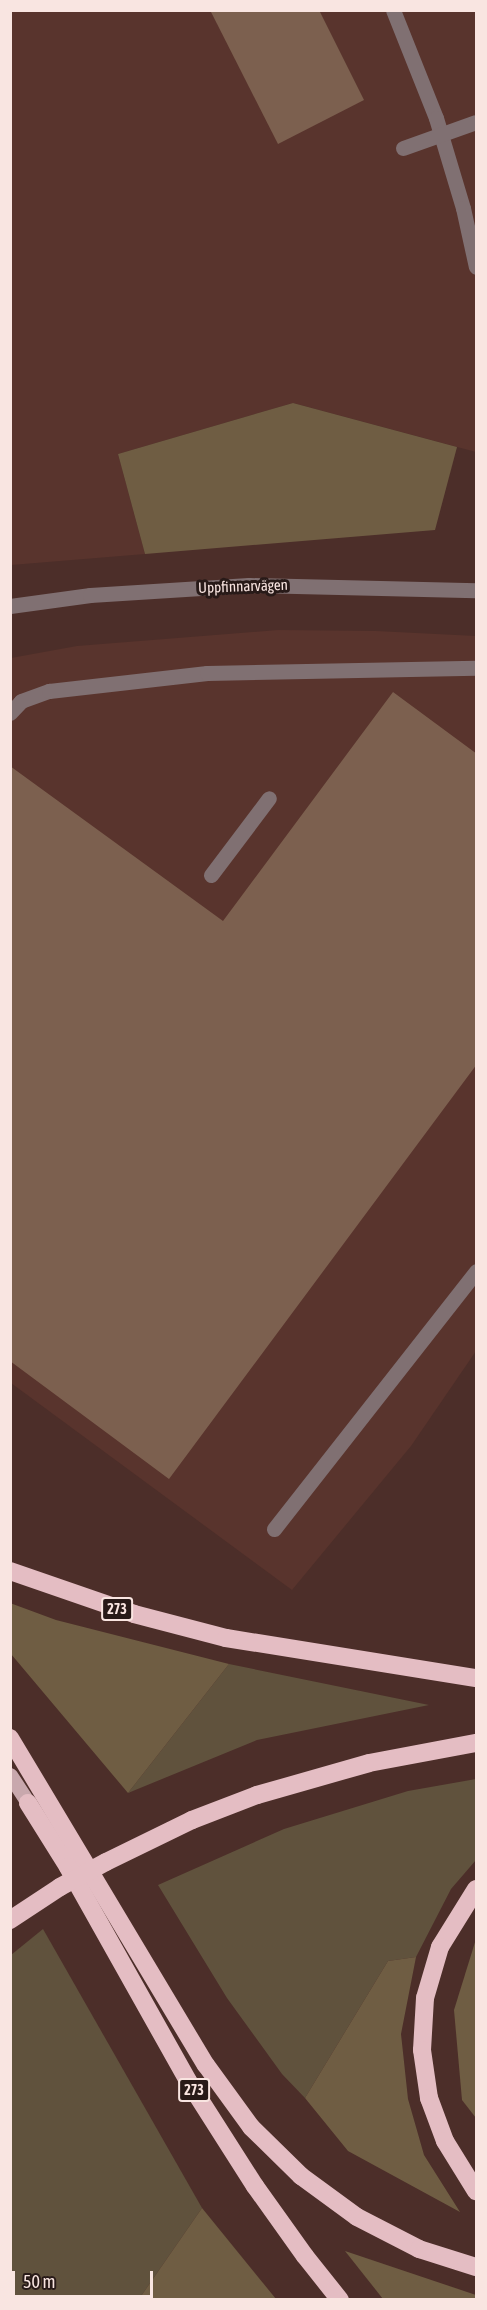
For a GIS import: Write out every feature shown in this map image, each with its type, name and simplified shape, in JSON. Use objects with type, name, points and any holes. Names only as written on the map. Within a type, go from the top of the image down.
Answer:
[{"type":"highway","name":"273","points":[[10,1571],[134,1614],[226,1638],[477,1678]]},
{"type":"highway","points":[[10,1738],[206,2065],[251,2127],[301,2176],[357,2217],[419,2248],[477,2267]]},
{"type":"highway","points":[[10,1920],[60,1887],[106,1862],[192,1821],[257,1796],[369,1763],[477,1743]]},
{"type":"highway","name":"273","points":[[28,1803],[68,1867],[188,2081],[255,2186],[340,2300]]},
{"type":"highway","points":[[477,1889],[440,1947],[425,1998],[422,2050],[429,2098],[445,2141],[477,2191]]},
{"type":"main road","name":"273","points":[[10,1775],[28,1803]]},
{"type":"street","points":[[393,10],[441,135],[477,267]]},
{"type":"street","points":[[403,148],[477,122]]},
{"type":"street","name":"Uppfinnarvägen","points":[[10,606],[90,595],[249,585],[477,590]]},
{"type":"street","points":[[10,713],[21,701],[49,691],[207,673],[477,668]]},
{"type":"street","points":[[212,874],[269,798]]},
{"type":"street","points":[[274,1529],[477,1271]]},
{"type":"shaded area","points":[[11,11],[476,11],[476,452],[293,403],[118,454],[145,554],[11,565]]},
{"type":"shaded area","points":[[293,403],[457,447],[435,530],[145,554],[118,454]]},
{"type":"shaded area","points":[[278,630],[376,631],[476,636],[476,1351],[411,1446],[292,1590],[11,1383],[11,658],[77,646]]},
{"type":"shaded area","points":[[10,1603],[56,1620],[229,1664],[128,1793],[11,1654]]},
{"type":"shaded area","points":[[229,1664],[429,1705],[257,1740],[128,1793]]},
{"type":"shaded area","points":[[476,1779],[476,1860],[451,1889],[416,1957],[388,1961],[305,2098],[282,2074],[227,1998],[158,1885],[284,1829],[408,1791]]},
{"type":"shaded area","points":[[43,1929],[202,2208],[139,2299],[11,2300],[11,1955]]},
{"type":"shaded area","points":[[476,1939],[476,2118],[462,2100],[454,2010]]},
{"type":"shaded area","points":[[416,1957],[401,2034],[408,2099],[424,2155],[460,2212],[348,2151],[305,2098],[388,1961]]},
{"type":"shaded area","points":[[202,2208],[276,2299],[139,2299]]},
{"type":"shaded area","points":[[345,2251],[476,2295],[476,2299],[383,2299]]},
{"type":"building","points":[[210,10],[319,10],[364,100],[278,144]]},
{"type":"building","points":[[393,692],[477,754],[477,1064],[169,1479],[10,1361],[10,766],[223,921]]}]
